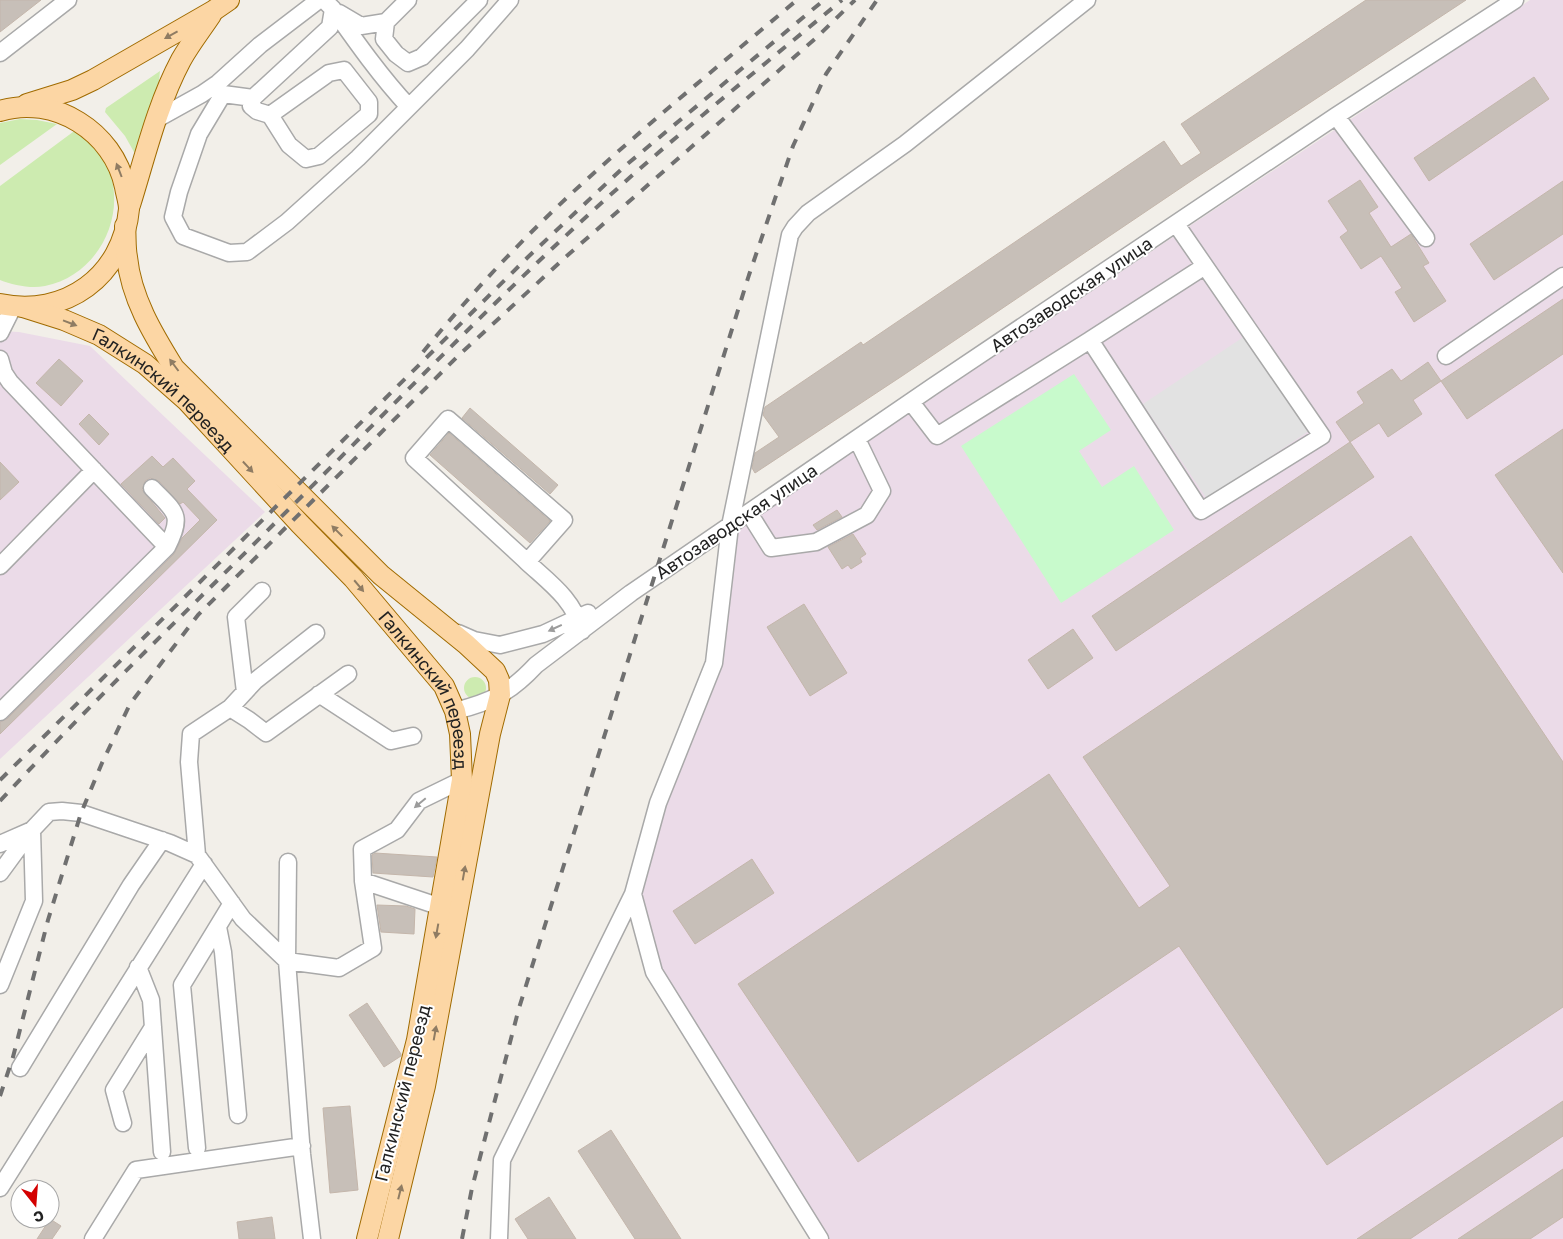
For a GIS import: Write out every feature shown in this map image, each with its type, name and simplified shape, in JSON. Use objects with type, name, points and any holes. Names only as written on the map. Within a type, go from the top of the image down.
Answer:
[{"type":"main road","points":[[12,306],[44,306],[63,300],[92,283],[110,263],[120,245],[157,119],[172,78],[181,59],[221,6]]},
{"type":"main road","points":[[9,109],[79,87],[221,6]]},
{"type":"main road","points":[[9,109],[38,108],[58,112],[92,130],[116,161],[123,179],[127,217]]},
{"type":"main road","name":"Галкинский переезд","points":[[127,217],[127,257],[140,306],[150,329],[174,368],[382,575],[466,644],[495,671],[499,680],[500,695],[490,734],[425,1086],[388,1239]]},
{"type":"main road","name":"Галкинский переезд","points":[[12,306],[64,320],[100,335],[145,364],[187,402],[300,524],[353,578],[444,686],[455,711],[460,734],[462,780],[441,908],[417,1040],[367,1239]]},
{"type":"street","points":[[0,53],[68,0]]},
{"type":"street","points":[[157,119],[218,83],[260,45],[319,0]]},
{"type":"street","points":[[328,5],[361,26],[386,22],[408,0]]},
{"type":"street","points":[[386,22],[384,39],[396,54],[408,63],[422,57],[479,0]]},
{"type":"street","points":[[253,98],[223,94],[200,134],[173,217],[183,236],[229,253],[247,252],[286,222],[358,158],[467,49],[510,0]]},
{"type":"street","points":[[499,1239],[502,1160],[633,894],[658,803],[714,663],[730,526],[788,242],[795,227],[808,213],[905,144],[1087,0]]},
{"type":"street","name":"Автозаводская улица","points":[[580,624],[730,526],[1336,116],[1515,0]]},
{"type":"street","points":[[328,5],[372,64],[409,107]]},
{"type":"street","points":[[270,115],[330,73],[344,70],[369,102],[368,114],[319,156],[306,159],[289,145],[270,115],[256,112],[251,106],[253,98],[330,27],[328,5]]},
{"type":"street","points":[[372,64],[391,48]]},
{"type":"street","points":[[1336,116],[1426,238]]},
{"type":"street","points":[[1090,340],[1201,511],[1322,436],[1176,224]]},
{"type":"street","points":[[911,402],[938,436],[1205,266]]},
{"type":"street","points":[[1446,356],[1563,276]]},
{"type":"street","points":[[0,333],[12,306]]},
{"type":"street","points":[[0,360],[4,373],[10,382],[167,547]]},
{"type":"street","points":[[527,562],[564,520],[448,419],[414,458],[566,598],[580,624]]},
{"type":"street","points":[[749,513],[771,548],[816,542],[867,515],[882,491],[856,439]]},
{"type":"street","points":[[0,566],[94,470]]},
{"type":"street","points":[[0,712],[167,547],[177,523],[175,511],[152,488]]},
{"type":"street","points":[[245,692],[236,617],[262,591]]},
{"type":"street","points":[[437,622],[474,640],[500,645],[580,624]]},
{"type":"street","points":[[490,734],[523,680],[580,624]]},
{"type":"street","points":[[0,1188],[138,967],[200,859],[189,762],[190,734],[230,708],[255,681],[316,633]]},
{"type":"street","points":[[230,708],[266,733],[348,674]]},
{"type":"street","points":[[455,711],[484,704],[523,680]]},
{"type":"street","points":[[319,694],[391,741],[413,736]]},
{"type":"street","points":[[0,872],[32,830],[49,812],[81,812],[162,840],[200,859],[243,919],[287,961],[339,968],[372,948],[363,881],[362,849],[397,830],[419,801],[462,780]]},
{"type":"street","points":[[0,844],[32,830]]},
{"type":"street","points":[[0,985],[34,901],[32,830]]},
{"type":"street","points":[[20,1068],[131,885],[162,840]]},
{"type":"street","points":[[288,862],[287,961],[302,1146],[312,1239]]},
{"type":"street","points":[[363,881],[441,908]]},
{"type":"street","points":[[633,894],[654,972],[820,1239]]},
{"type":"street","points":[[197,1148],[182,985],[232,904]]},
{"type":"street","points":[[218,927],[223,952],[238,1115]]},
{"type":"street","points":[[138,967],[150,1000],[162,1152]]},
{"type":"street","points":[[123,1123],[114,1090],[152,1027]]},
{"type":"street","points":[[93,1239],[136,1170],[302,1146]]},
{"type":"shaded area","points":[[1530,0],[1563,0],[1563,1239],[828,1239],[658,968],[638,896],[665,798],[718,664],[735,528]]},
{"type":"shaded area","points":[[1257,328],[1321,423],[1207,499],[1143,404]]},
{"type":"shaded area","points":[[0,331],[19,332],[90,346],[265,512],[0,759]]},
{"type":"green space","points":[[160,71],[140,152],[134,152],[125,136],[105,112],[106,108]]},
{"type":"green space","points":[[20,119],[57,124],[0,165],[0,123]]},
{"type":"green space","points":[[77,129],[95,144],[110,173],[114,194],[113,214],[107,234],[97,252],[83,267],[66,279],[45,286],[34,287],[16,285],[0,280],[0,186]]},
{"type":"green space","points":[[1074,374],[1111,430],[1079,451],[1102,487],[1134,466],[1174,530],[1061,603],[961,446]]},
{"type":"green space","points":[[475,677],[485,684],[486,688],[479,698],[475,699],[465,692],[464,688],[471,678]]},
{"type":"building","points":[[0,0],[41,0],[0,32]]},
{"type":"building","points":[[1366,0],[1466,0],[1194,179],[755,473],[752,468],[755,453],[779,437],[763,415],[765,407],[861,342],[863,345],[1164,141],[1181,166],[1201,153],[1181,124]]},
{"type":"building","points":[[1534,77],[1549,99],[1429,181],[1414,158]]},
{"type":"building","points":[[1360,180],[1378,207],[1369,213],[1391,247],[1411,234],[1429,263],[1423,266],[1446,301],[1414,322],[1395,292],[1402,288],[1381,256],[1361,269],[1340,237],[1348,231],[1328,201]]},
{"type":"building","points":[[1563,181],[1563,234],[1494,280],[1470,244]]},
{"type":"building","points":[[1563,299],[1563,354],[1467,419],[1441,381]]},
{"type":"building","points":[[59,359],[83,381],[61,406],[36,383]]},
{"type":"building","points":[[1428,362],[1441,381],[1413,400],[1422,414],[1388,437],[1379,423],[1350,442],[1336,422],[1364,403],[1357,392],[1392,369],[1401,381]]},
{"type":"building","points":[[470,408],[558,485],[550,494],[462,418]]},
{"type":"building","points":[[89,414],[109,434],[99,445],[79,424]]},
{"type":"building","points":[[1563,429],[1563,573],[1495,475]]},
{"type":"building","points":[[449,433],[550,521],[530,543],[430,455]]},
{"type":"building","points":[[1350,442],[1374,477],[1116,651],[1092,616]]},
{"type":"building","points":[[152,456],[163,467],[173,458],[195,481],[187,489],[217,520],[0,734],[0,722],[7,719],[174,554],[182,538],[200,520],[183,502],[180,504],[159,481],[150,478],[145,481],[142,490],[165,518],[159,524],[121,484]]},
{"type":"building","points":[[0,462],[19,482],[0,500]]},
{"type":"building","points":[[837,510],[842,517],[817,530],[813,525]]},
{"type":"building","points":[[853,534],[866,554],[860,558],[862,562],[851,569],[848,565],[842,569],[828,547]]},
{"type":"building","points":[[1411,536],[1563,762],[1563,1007],[1327,1165],[1179,946],[858,1162],[738,984],[1049,774],[1139,908],[1170,886],[1083,757]]},
{"type":"building","points":[[804,604],[847,673],[810,696],[767,627]]},
{"type":"building","points":[[1073,629],[1093,658],[1048,689],[1028,660]]},
{"type":"building","points":[[375,853],[437,857],[433,877],[373,873],[372,855]]},
{"type":"building","points":[[752,859],[774,893],[695,944],[673,911]]},
{"type":"building","points":[[377,905],[406,906],[415,909],[414,934],[381,932]]},
{"type":"building","points":[[367,1003],[401,1054],[401,1056],[384,1067],[349,1015]]},
{"type":"building","points":[[1563,1101],[1563,1136],[1410,1239],[1357,1239]]},
{"type":"building","points":[[350,1106],[358,1190],[330,1193],[323,1108]]},
{"type":"building","points":[[611,1130],[681,1239],[635,1239],[578,1151]]},
{"type":"building","points":[[1563,1169],[1563,1217],[1530,1239],[1458,1239]]},
{"type":"building","points":[[549,1197],[576,1239],[528,1239],[515,1219]]},
{"type":"building","points":[[272,1217],[275,1239],[239,1239],[237,1222]]},
{"type":"building","points":[[44,1229],[59,1229],[52,1239],[37,1239]]},
{"type":"railway","points":[[423,352],[495,270],[573,192],[797,0]]},
{"type":"railway","points":[[0,780],[528,257],[625,166],[824,0]]},
{"type":"railway","points":[[0,801],[134,662],[536,264],[653,157],[842,0]]},
{"type":"railway","points":[[0,1096],[13,1057],[48,920],[81,813],[130,704],[198,615],[459,355],[569,254],[816,38],[855,0]]},
{"type":"railway","points":[[462,1239],[472,1188],[519,1008],[749,275],[793,146],[826,74],[877,0]]}]
